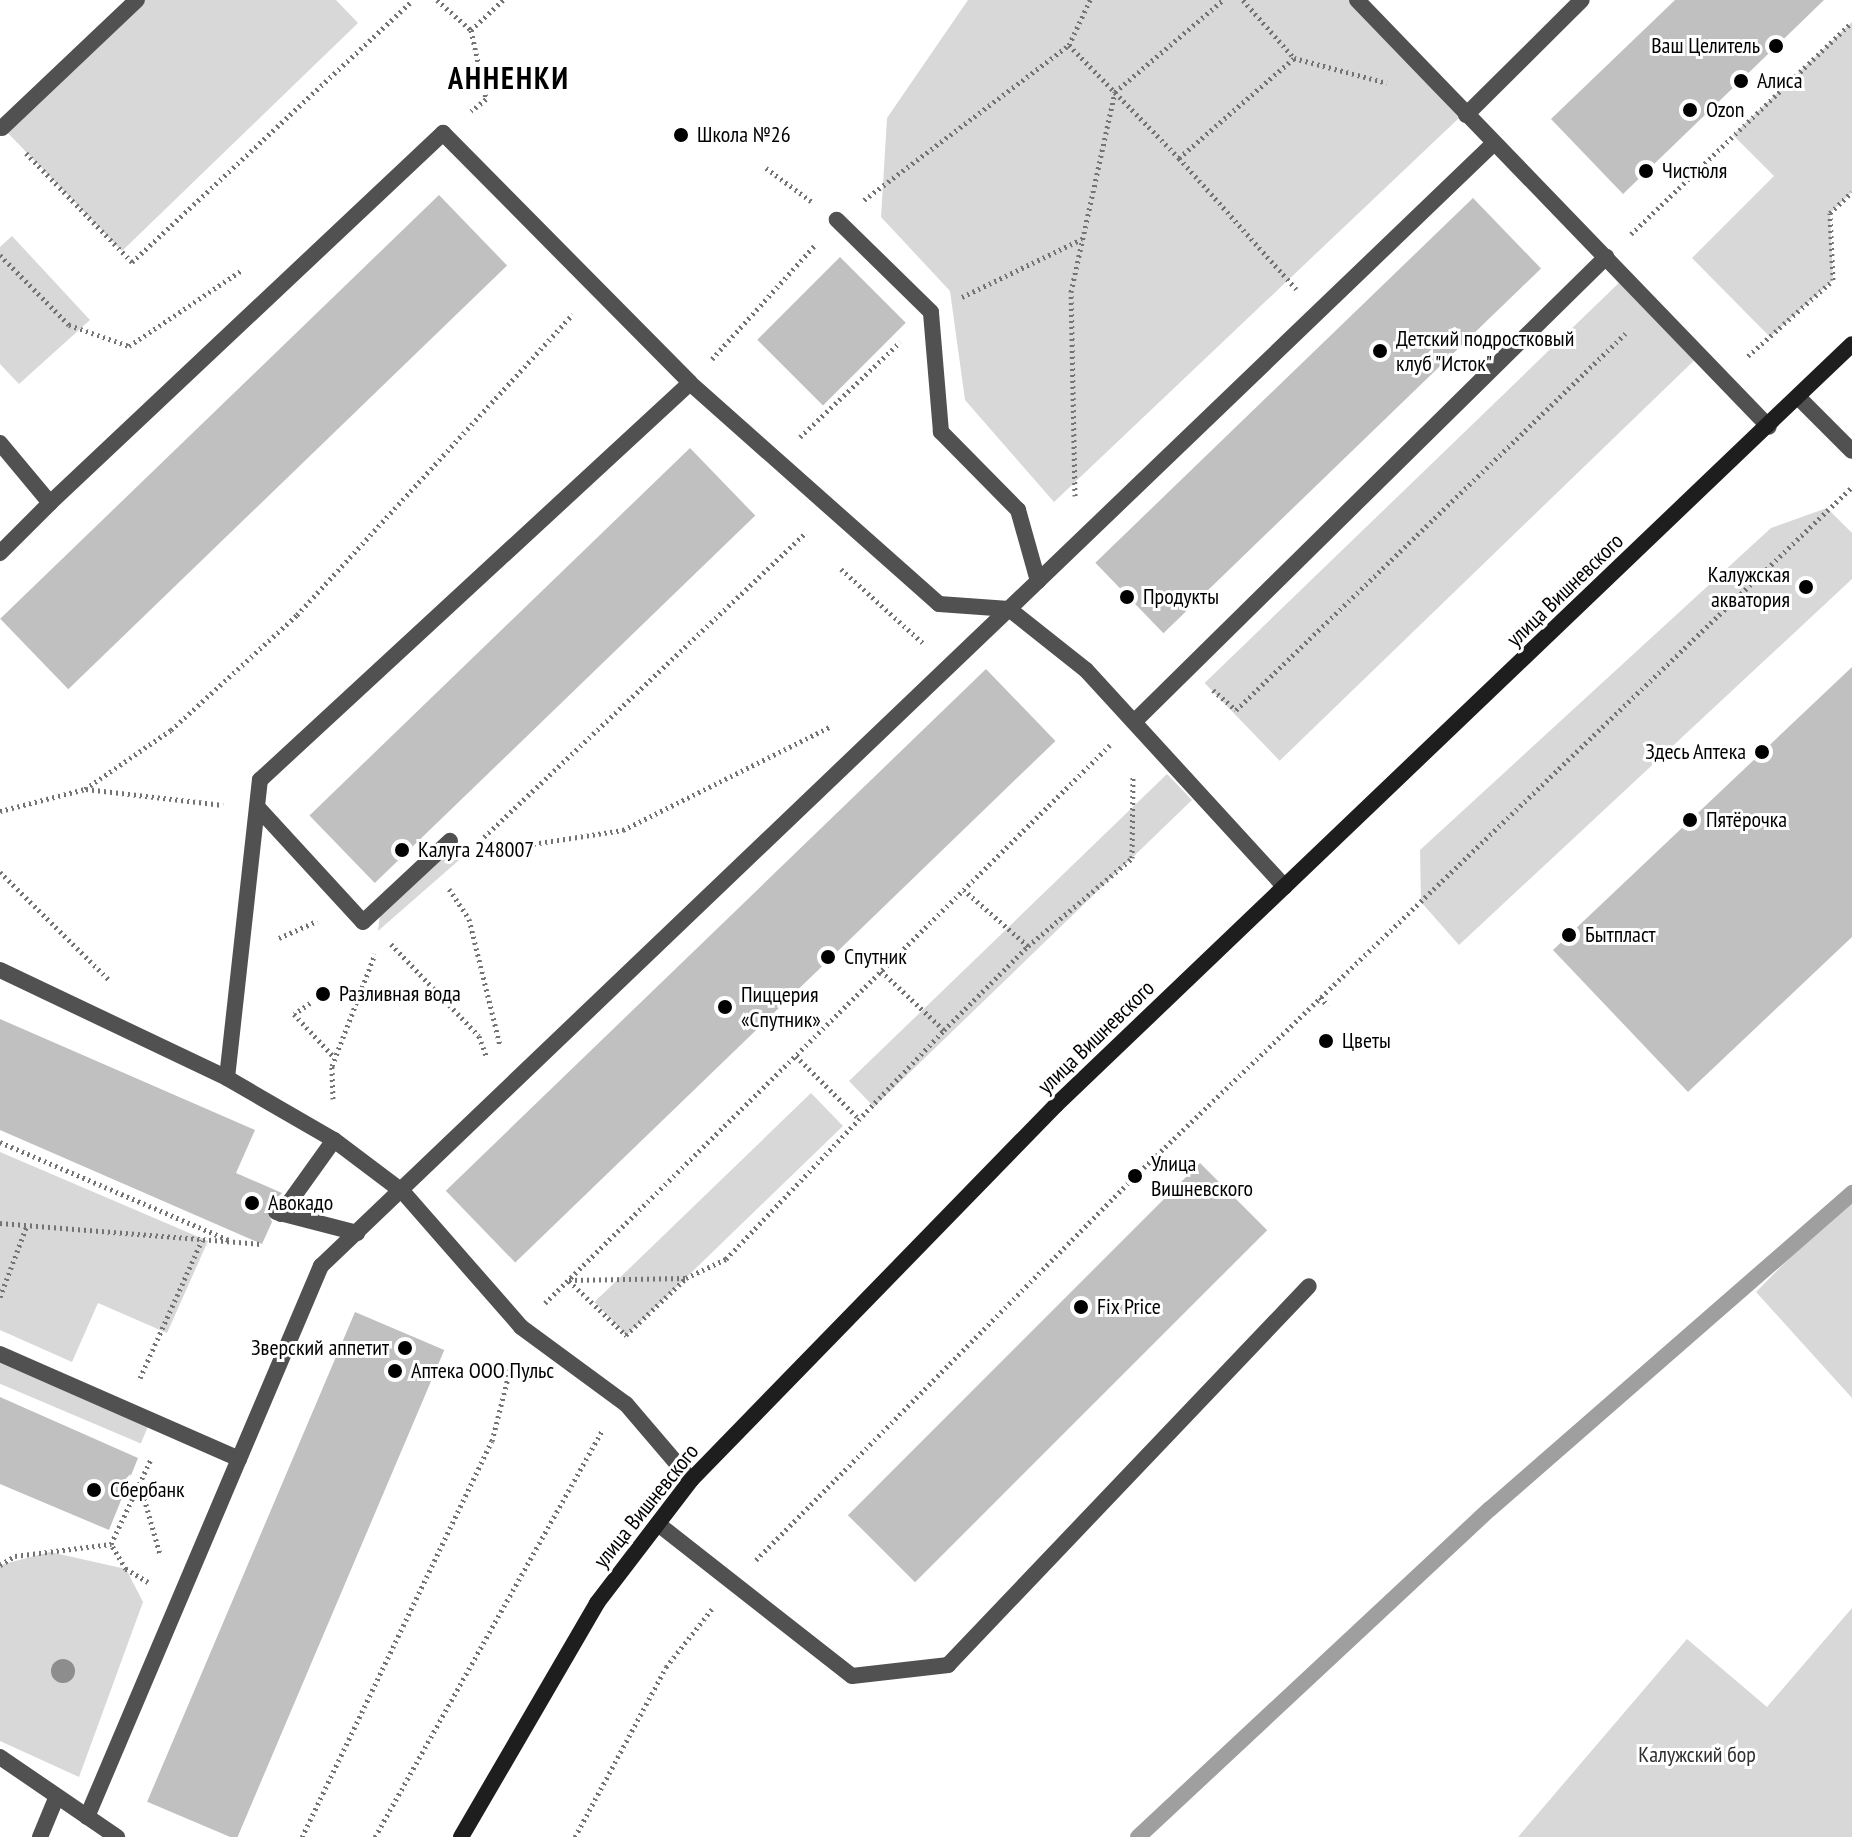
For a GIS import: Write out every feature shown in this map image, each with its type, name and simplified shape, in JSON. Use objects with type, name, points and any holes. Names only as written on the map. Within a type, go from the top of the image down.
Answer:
[{"type":"street","name":"улица Вишневского","points":[[461,1837],[597,1603],[691,1480],[1056,1105],[1798,397],[1850,352]]},
{"type":"lane","points":[[2,128],[137,0]]},
{"type":"lane","points":[[1357,0],[1492,145],[1606,257],[1769,427]]},
{"type":"lane","points":[[1466,115],[1582,0]]},
{"type":"lane","points":[[0,553],[443,133],[690,383],[939,604],[1009,609],[1086,670],[1285,887]]},
{"type":"lane","points":[[87,1817],[321,1266],[403,1192],[500,1092],[946,665],[1069,554],[1492,145]]},
{"type":"lane","points":[[837,220],[931,312],[941,432],[1018,510],[1038,581]]},
{"type":"lane","points":[[1134,722],[1606,257]]},
{"type":"lane","points":[[227,1078],[260,810],[260,780],[690,383]]},
{"type":"lane","points":[[1798,397],[1852,451]]},
{"type":"lane","points":[[0,443],[50,503]]},
{"type":"lane","points":[[260,810],[363,922],[450,841]]},
{"type":"lane","points":[[0,970],[227,1078],[334,1140],[403,1192],[521,1327],[626,1404],[691,1480]]},
{"type":"lane","points":[[334,1140],[278,1213],[357,1233]]},
{"type":"lane","points":[[658,1524],[852,1676],[948,1665],[1309,1286]]},
{"type":"lane","points":[[0,1354],[239,1459]]},
{"type":"lane","points":[[0,1757],[117,1837]]},
{"type":"lane","points":[[40,1837],[57,1796]]},
{"type":"path","points":[[2,128],[132,262],[413,0]]},
{"type":"path","points":[[437,0],[471,30],[486,99],[443,133]]},
{"type":"path","points":[[471,30],[503,0]]},
{"type":"path","points":[[690,383],[837,220],[1069,45],[1090,0]]},
{"type":"path","points":[[1069,554],[1078,401],[1071,292],[1115,92],[1223,0]]},
{"type":"path","points":[[1243,0],[1294,58],[1396,85]]},
{"type":"path","points":[[1606,257],[1852,22]]},
{"type":"path","points":[[1069,45],[1179,158],[1317,312]]},
{"type":"path","points":[[1179,158],[1294,58]]},
{"type":"path","points":[[766,168],[837,220]]},
{"type":"path","points":[[1723,378],[1833,280],[1830,213],[1852,192]]},
{"type":"path","points":[[0,255],[69,325],[129,346],[247,266]]},
{"type":"path","points":[[0,811],[85,789],[171,730],[297,615],[596,289]]},
{"type":"path","points":[[1188,668],[1236,710],[1654,306]]},
{"type":"path","points":[[575,1837],[666,1667],[734,1581],[1320,997],[1852,487]]},
{"type":"path","points":[[831,508],[466,854],[623,830],[836,724]]},
{"type":"path","points":[[803,535],[814,545]]},
{"type":"path","points":[[836,565],[946,665]]},
{"type":"path","points":[[302,1837],[492,1441],[521,1327],[1134,722]]},
{"type":"path","points":[[568,1280],[626,1335],[686,1278],[726,1259],[857,1117],[1028,946],[1132,858],[1134,722]]},
{"type":"path","points":[[85,789],[260,810]]},
{"type":"path","points":[[429,860],[469,919],[504,1065],[500,1092]]},
{"type":"path","points":[[0,872],[113,984]]},
{"type":"path","points":[[964,890],[1028,946]]},
{"type":"path","points":[[334,1140],[335,1058],[373,965],[381,906]]},
{"type":"path","points":[[241,955],[350,907]]},
{"type":"path","points":[[378,931],[479,1036],[500,1092]]},
{"type":"path","points":[[881,971],[944,1030]]},
{"type":"path","points":[[1320,997],[1328,1006]]},
{"type":"path","points":[[310,1003],[294,1014],[335,1058]]},
{"type":"path","points":[[796,1056],[857,1117]]},
{"type":"path","points":[[0,1142],[234,1242],[321,1266]]},
{"type":"path","points":[[0,1223],[234,1242]]},
{"type":"path","points":[[0,1297],[27,1225]]},
{"type":"path","points":[[138,1382],[202,1240]]},
{"type":"path","points":[[568,1280],[686,1278]]},
{"type":"path","points":[[375,1837],[586,1447],[626,1404]]},
{"type":"path","points":[[141,1486],[160,1567]]},
{"type":"path","points":[[0,1565],[15,1556],[111,1544]]},
{"type":"green space","points":[[138,0],[336,0],[358,23],[122,251],[4,129]]},
{"type":"green space","points":[[968,0],[1350,0],[1459,118],[1054,502],[965,400],[950,291],[881,217],[887,118]]},
{"type":"green space","points":[[1852,22],[1852,192],[1830,213],[1833,280],[1770,337],[1692,258],[1774,176],[1733,135]]},
{"type":"green space","points":[[12,236],[90,320],[19,384],[0,364],[0,247]]},
{"type":"green space","points":[[1624,278],[1699,356],[1280,761],[1205,683]]},
{"type":"green space","points":[[1827,508],[1852,533],[1852,579],[1459,945],[1421,902],[1420,850],[1771,528]]},
{"type":"green space","points":[[1167,774],[1192,800],[874,1107],[849,1081]]},
{"type":"green space","points":[[450,841],[466,854],[378,931],[381,906]]},
{"type":"green space","points":[[811,1093],[843,1126],[626,1335],[594,1302]]},
{"type":"green space","points":[[0,1152],[208,1241],[167,1333],[98,1303],[72,1362],[0,1330]]},
{"type":"green space","points":[[1852,1195],[1852,1398],[1756,1292]]},
{"type":"green space","points":[[0,1363],[148,1426],[141,1443],[0,1384]]},
{"type":"green space","points":[[50,1552],[126,1569],[143,1602],[79,1777],[0,1741],[0,1565]]},
{"type":"green space","name":"Калужский бор","points":[[1852,1608],[1852,1837],[1518,1837],[1687,1639],[1767,1707]]},
{"type":"building","points":[[1675,0],[1824,0],[1623,194],[1551,119]]},
{"type":"building","points":[[439,195],[507,265],[68,689],[0,619]]},
{"type":"building","points":[[1473,198],[1541,268],[1163,633],[1095,563]]},
{"type":"building","points":[[840,257],[906,323],[823,405],[757,340]]},
{"type":"building","points":[[690,448],[755,516],[375,883],[309,815]]},
{"type":"building","points":[[1852,667],[1852,937],[1688,1092],[1553,950]]},
{"type":"building","points":[[986,669],[1055,741],[515,1263],[446,1191]]},
{"type":"building","points":[[0,1019],[255,1130],[236,1173],[282,1193],[266,1209],[272,1222],[262,1244],[0,1130]]},
{"type":"building","points":[[1200,1163],[1267,1230],[915,1582],[848,1515]]},
{"type":"building","points":[[355,1312],[444,1350],[238,1837],[230,1837],[147,1802]]},
{"type":"building","points":[[0,1397],[138,1458],[109,1530],[0,1484]]},
{"type":"waterway","points":[[1138,1837],[1490,1509],[1852,1193]]},
{"type":"place","name":"Ваш Целитель","points":[[1776,46]]},
{"type":"place","name":"Алиса","points":[[1741,81]]},
{"type":"place","name":"Ozon","points":[[1690,110]]},
{"type":"place","name":"Школа №26","points":[[681,135]]},
{"type":"place","name":"Чистюля","points":[[1646,171]]},
{"type":"place","name":"Детский подростковый клуб \"Исток\"","points":[[1380,351]]},
{"type":"place","name":"Калужская акватория","points":[[1806,587]]},
{"type":"place","name":"Продукты","points":[[1127,597]]},
{"type":"place","name":"Здесь Аптека","points":[[1762,752]]},
{"type":"place","name":"Пятёрочка","points":[[1690,820]]},
{"type":"place","name":"Калуга 248007","points":[[402,850]]},
{"type":"place","name":"Бытпласт","points":[[1569,935]]},
{"type":"place","name":"Спутник","points":[[828,957]]},
{"type":"place","name":"Разливная вода","points":[[323,994]]},
{"type":"place","name":"Пиццерия «Спутник»","points":[[725,1007]]},
{"type":"place","name":"Цветы","points":[[1326,1041]]},
{"type":"place","name":"Улица Вишневского","points":[[1135,1176]]},
{"type":"place","name":"Авокадо","points":[[252,1203]]},
{"type":"place","name":"Fix Price","points":[[1081,1307]]},
{"type":"place","name":"Зверский аппетит","points":[[405,1348]]},
{"type":"place","name":"Аптека ООО Пульс","points":[[395,1371]]},
{"type":"place","name":"Сбербанк","points":[[94,1490]]},
{"type":"district","name":"АННЕНКИ","points":[[509,78]]}]
